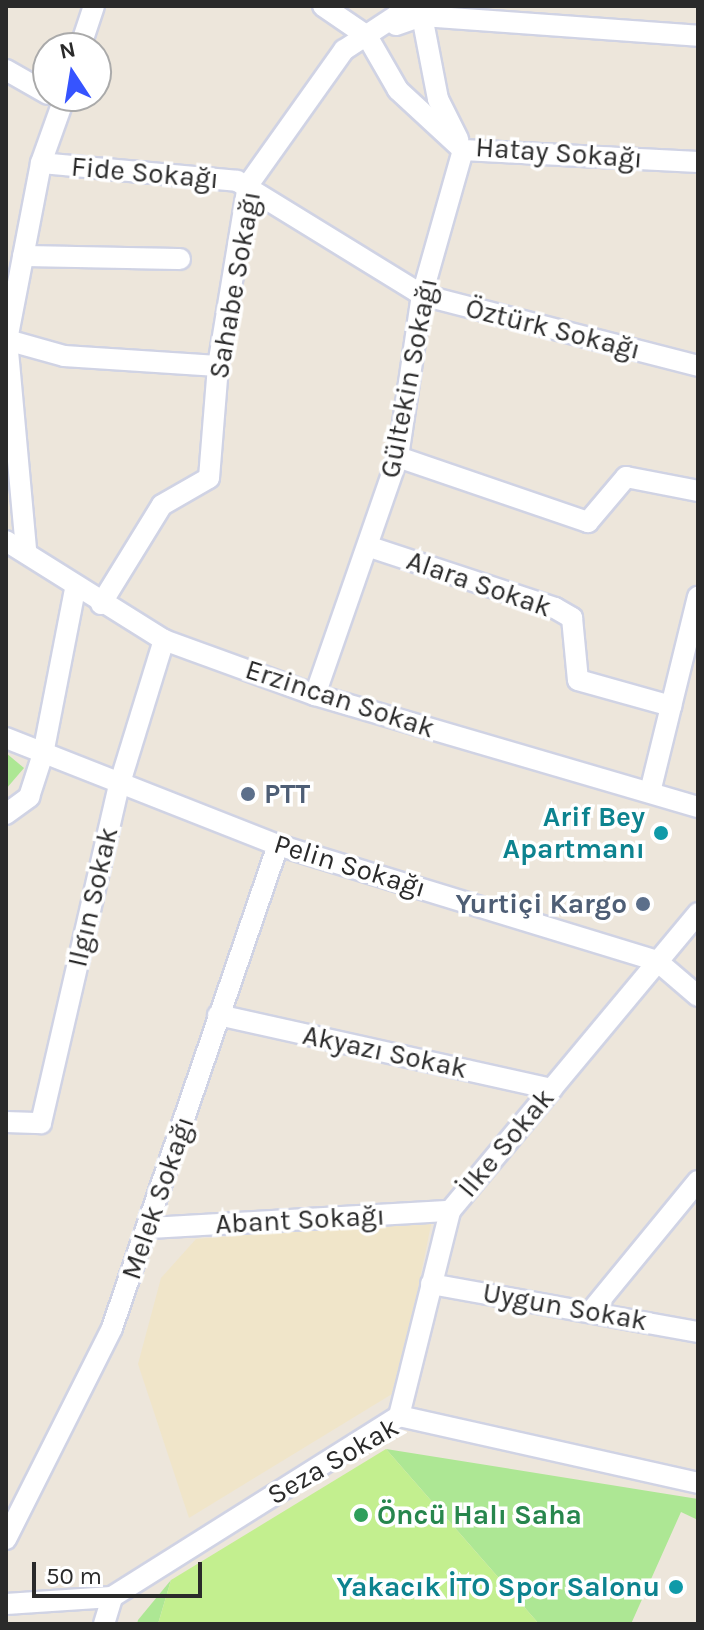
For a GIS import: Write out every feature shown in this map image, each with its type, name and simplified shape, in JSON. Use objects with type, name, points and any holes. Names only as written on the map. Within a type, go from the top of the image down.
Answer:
[{"type":"street","points":[[85,32],[94,6]]},
{"type":"street","points":[[323,6],[367,36],[398,90],[463,150]]},
{"type":"street","points":[[417,11],[698,36]]},
{"type":"street","name":"Sahabe Sokağı","points":[[101,604],[162,505],[209,478],[218,366],[248,185],[344,50],[417,11]]},
{"type":"street","name":"Hatay Sokağı","points":[[417,11],[438,99],[463,150],[698,162]]},
{"type":"street","points":[[6,70],[32,84]]},
{"type":"street","points":[[26,549],[7,340],[9,310],[53,112]]},
{"type":"street","name":"Gültekin Sokağı","points":[[315,695],[370,547],[398,457],[422,295],[463,150]]},
{"type":"street","name":"Fide Sokağı","points":[[41,163],[248,185]]},
{"type":"street","name":"Öztürk Sokağı","points":[[248,185],[284,217],[422,295],[698,366]]},
{"type":"street","points":[[23,256],[180,259]]},
{"type":"street","points":[[7,340],[64,356],[218,366]]},
{"type":"street","points":[[398,457],[588,522],[626,477],[698,491]]},
{"type":"street","name":"Erzincan Sokak","points":[[6,541],[26,549],[75,589],[164,640],[315,695],[698,807]]},
{"type":"street","name":"Alara Sokak","points":[[370,547],[555,608],[572,618],[578,680],[671,706]]},
{"type":"street","points":[[6,814],[29,797],[43,754],[75,589]]},
{"type":"street","points":[[650,792],[698,597]]},
{"type":"street","name":"Ilgın Sokak","points":[[6,1122],[41,1123],[119,786],[164,640]]},
{"type":"street","name":"Pelin Sokağı","points":[[6,738],[119,786],[278,845],[657,961],[698,996]]},
{"type":"street","name":"Melek Sokağı","points":[[6,1539],[112,1328],[151,1228],[218,1015],[278,845]]},
{"type":"street","name":"İlke Sokak","points":[[399,1416],[450,1211],[698,913]]},
{"type":"street","name":"Akyazı Sokak","points":[[218,1015],[552,1089]]},
{"type":"street","points":[[592,1310],[698,1181]]},
{"type":"street","name":"Abant Sokağı","points":[[151,1228],[450,1211]]},
{"type":"street","name":"Uygun Sokak","points":[[431,1284],[592,1310],[698,1332]]},
{"type":"street","name":"Seza Sokak","points":[[112,1597],[399,1416],[698,1483]]},
{"type":"street","points":[[6,1604],[112,1597],[104,1624]]},
{"type":"shaded area","points":[[432,1220],[397,1391],[189,1518],[138,1364],[161,1278],[196,1239]]},
{"type":"green space","points":[[6,753],[24,768],[6,789]]},
{"type":"green space","points":[[386,1449],[698,1499],[698,1520],[681,1512],[631,1624],[539,1624]]},
{"type":"green space","name":"Öncü Halı Saha","points":[[386,1449],[539,1624],[158,1624],[171,1580]]},
{"type":"green space","points":[[171,1580],[158,1624],[137,1624],[138,1620]]},
{"type":"place","name":"PTT","points":[[248,794]]},
{"type":"place","name":"Arif Bey Apartmanı","points":[[661,833]]},
{"type":"place","name":"Yurtiçi Kargo","points":[[643,904]]},
{"type":"place","name":"Öncü Halı Saha","points":[[361,1515]]},
{"type":"place","name":"Yakacık İTO Spor Salonu","points":[[676,1587]]}]
